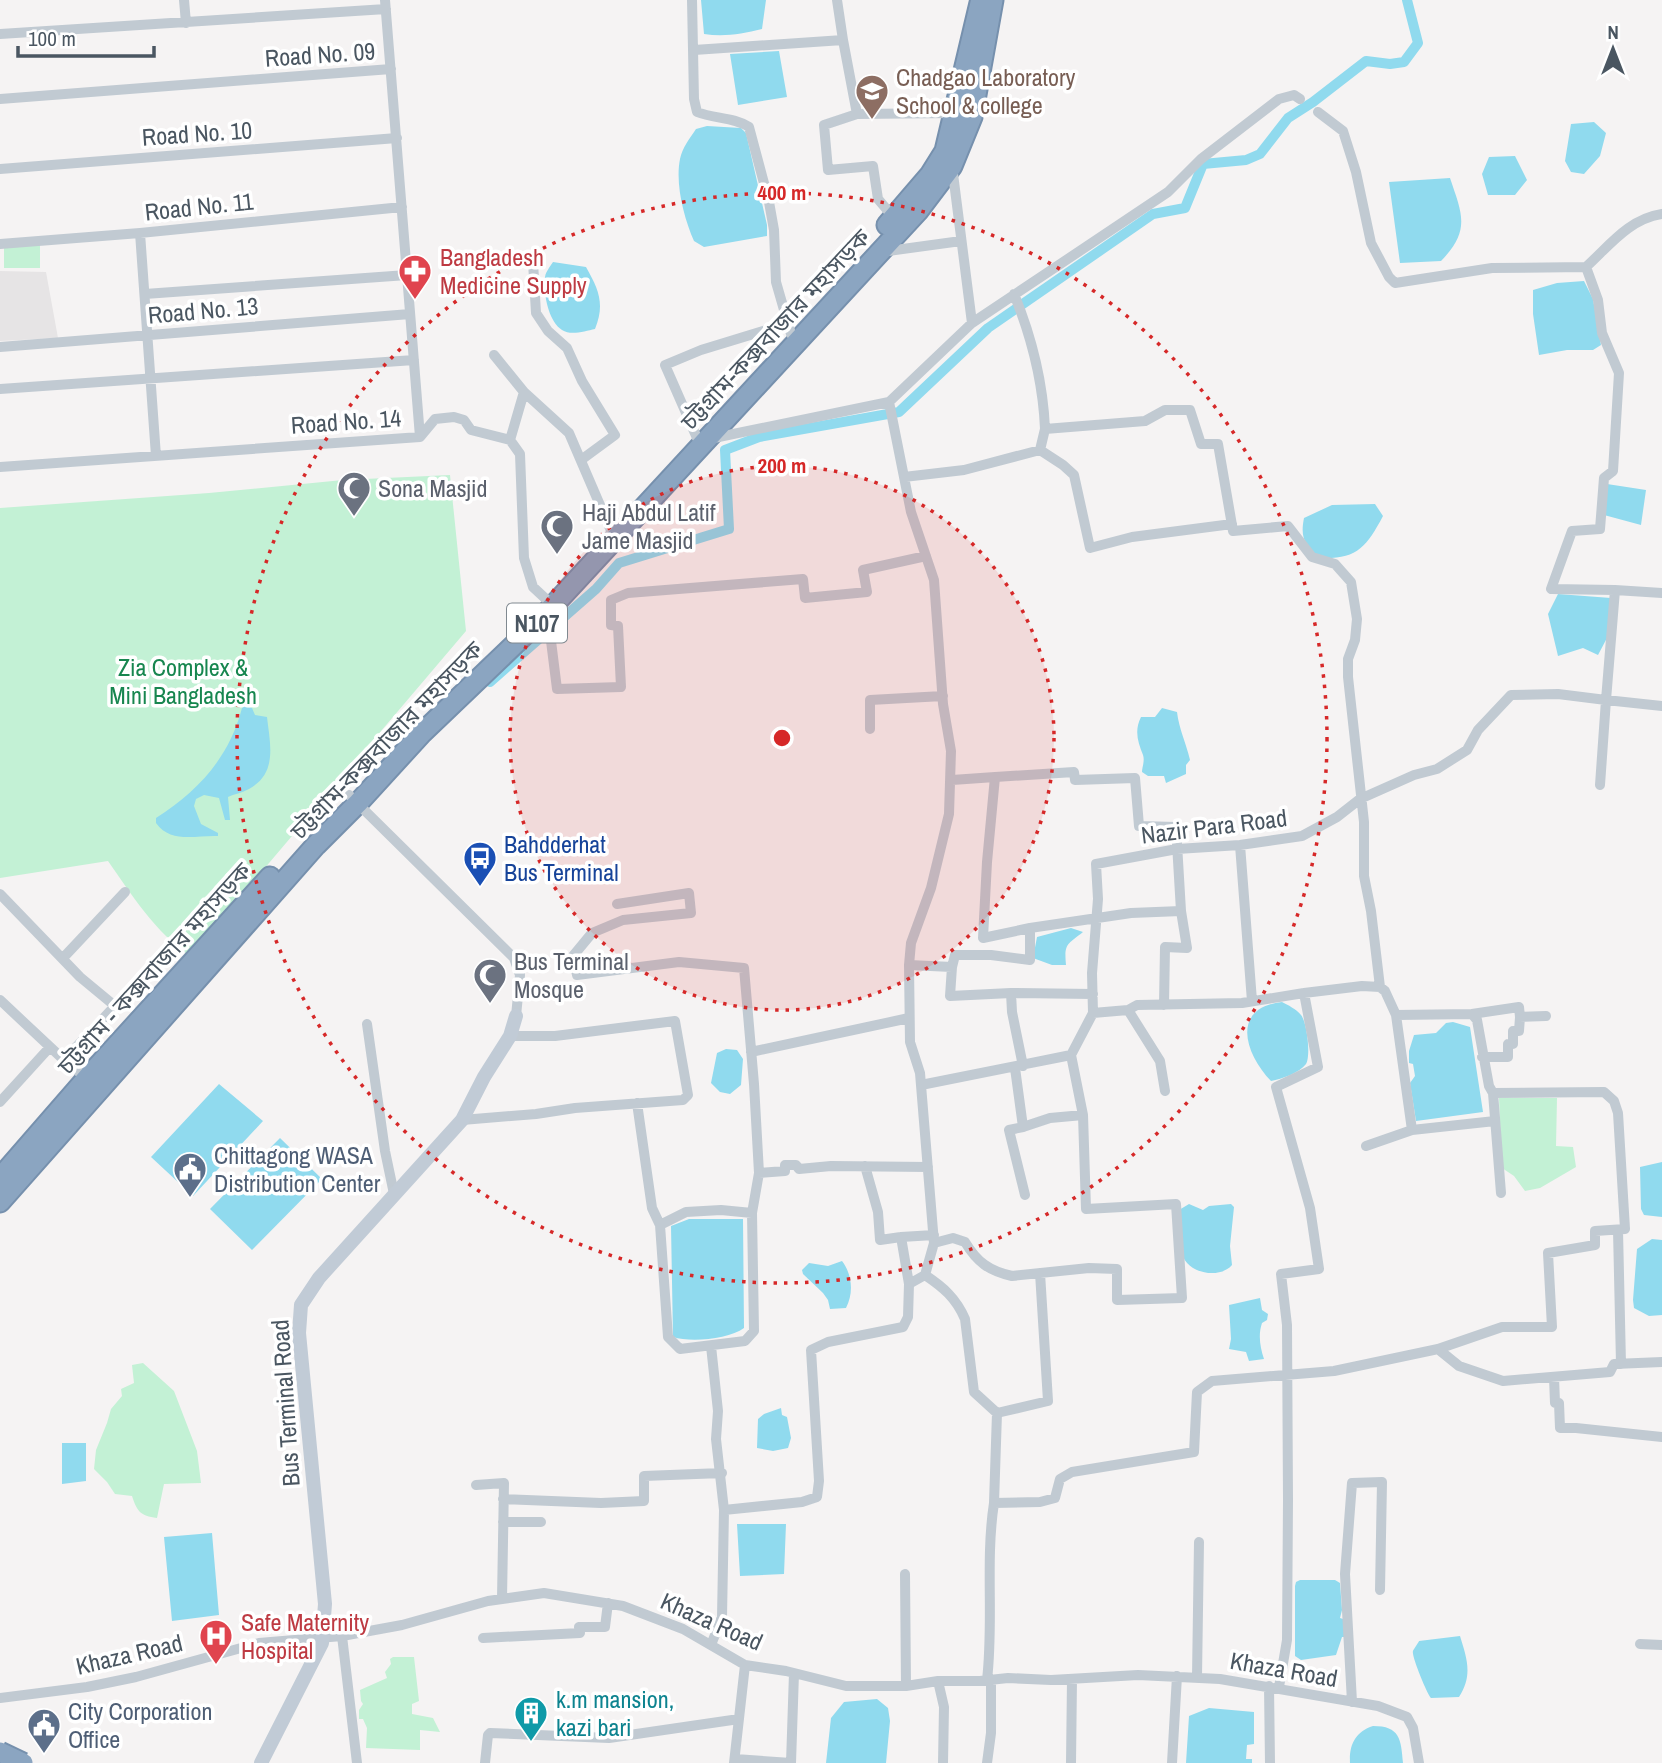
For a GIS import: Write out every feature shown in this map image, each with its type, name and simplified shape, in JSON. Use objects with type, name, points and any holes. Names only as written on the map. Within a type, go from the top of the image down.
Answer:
[{"type":"highway","name":"N107","points":[[354,799],[702,439],[789,329],[894,218],[930,175],[945,151],[980,0]]},
{"type":"highway","name":"চট্টগ্রাম-কক্সবাজার মহাসড়ক","points":[[0,1202],[94,1084],[316,845],[354,799],[538,622],[702,439],[918,211],[953,166],[972,117],[993,0]]},
{"type":"highway","name":"চট্টগ্রাম - কক্সবাজার মহাসড়ক","points":[[0,1178],[94,1084]]},
{"type":"highway","points":[[0,1751],[22,1763]]},
{"type":"highway","points":[[0,1762],[7,1763]]},
{"type":"main road","name":"Bus Terminal Road","points":[[261,1763],[302,1686],[324,1637],[325,1604],[299,1333],[301,1305],[319,1278],[462,1120],[484,1077],[510,1036],[516,1016]]},
{"type":"street","points":[[184,0],[186,23]]},
{"type":"street","points":[[692,0],[694,99],[697,112],[709,117],[741,122],[748,127],[754,141],[774,230],[776,282],[789,329],[701,350],[665,365],[702,439],[888,402],[972,323],[1168,191],[1201,159],[1279,99],[1294,94],[1300,99]]},
{"type":"street","points":[[837,0],[857,114]]},
{"type":"street","points":[[0,34],[186,23],[385,5],[420,437]]},
{"type":"street","points":[[694,50],[843,40]]},
{"type":"street","name":"Road No. 09","points":[[0,99],[391,69]]},
{"type":"street","points":[[1318,112],[1343,131],[1356,172],[1371,243],[1395,283],[1492,268],[1586,267],[1632,224],[1649,216],[1662,214]]},
{"type":"street","points":[[894,218],[878,199],[873,166],[828,170],[824,125],[857,114],[954,113]]},
{"type":"street","name":"Road No. 10","points":[[0,169],[397,138]]},
{"type":"street","points":[[953,166],[972,323]]},
{"type":"street","name":"Road No. 11","points":[[0,244],[402,207]]},
{"type":"street","points":[[140,233],[156,456]]},
{"type":"street","points":[[880,252],[961,241]]},
{"type":"street","points":[[464,261],[533,262],[536,313],[548,331],[567,348],[582,381],[615,435],[581,460]]},
{"type":"street","points":[[1586,267],[1598,300],[1602,333],[1619,373],[1613,471],[1604,478],[1600,528],[1572,531],[1551,589],[1662,593]]},
{"type":"street","points":[[145,294],[407,275]]},
{"type":"street","points":[[1014,294],[1030,334],[1044,397],[1045,429],[1040,450]]},
{"type":"street","name":"Road No. 13","points":[[0,347],[410,314]]},
{"type":"street","points":[[494,355],[524,392],[569,433],[612,533]]},
{"type":"street","points":[[0,389],[414,360]]},
{"type":"street","points":[[524,392],[510,440],[520,454],[524,558],[533,587],[547,600]]},
{"type":"street","points":[[888,402],[894,420],[911,512],[934,580],[952,780],[949,814],[931,888],[911,943],[909,965],[910,1042],[921,1085],[934,1239],[925,1275],[909,1284]]},
{"type":"street","points":[[1045,429],[1145,421],[1165,410],[1190,410],[1201,444],[1218,444],[1233,531],[1288,526],[1312,557],[1335,564],[1351,582],[1357,619],[1348,677],[1364,822],[1364,876],[1380,987]]},
{"type":"street","name":"Road No. 14","points":[[0,467],[420,437],[435,419],[454,417],[464,420],[471,430],[510,440]]},
{"type":"street","points":[[904,477],[964,470],[1040,450],[1074,475],[1090,548],[1132,537],[1232,524]]},
{"type":"street","points":[[538,622],[551,641],[556,689],[621,687],[618,626],[611,625],[611,600],[628,593],[803,579],[805,598],[867,592],[863,570],[926,556]]},
{"type":"street","points":[[1600,785],[1615,590]]},
{"type":"street","name":"Nazir Para Road","points":[[1070,1055],[1093,1013],[1097,864],[1177,849],[1240,845],[1302,836],[1337,817],[1360,799],[1413,775],[1437,769],[1467,750],[1478,730],[1511,695],[1558,694],[1606,700]]},
{"type":"street","points":[[870,729],[870,700],[943,696]]},
{"type":"street","points":[[1606,700],[1662,706]]},
{"type":"street","points":[[952,780],[1074,772],[1075,780],[1135,778],[1139,826],[1176,827],[1181,911],[1187,948],[1165,947],[1164,1005]]},
{"type":"street","points":[[995,778],[983,938],[1131,913],[1181,911]]},
{"type":"street","points":[[354,799],[514,958],[520,975],[516,1016]]},
{"type":"street","points":[[1240,845],[1252,1001]]},
{"type":"street","points":[[63,958],[125,892]]},
{"type":"street","points":[[617,904],[689,893],[691,913],[623,920],[592,933],[573,956],[577,975],[679,962],[744,968],[759,1173],[752,1213],[754,1331],[745,1341],[680,1349],[668,1337],[660,1224],[652,1208],[637,1103]]},
{"type":"street","points":[[0,894],[80,977],[115,1006],[64,1060]]},
{"type":"street","points":[[1030,928],[1030,960],[991,955],[955,955],[950,996],[1011,993],[1093,994]]},
{"type":"street","points":[[909,965],[952,967]]},
{"type":"street","points":[[1093,1013],[1128,1010],[1137,1005],[1242,1003],[1362,986],[1380,987],[1385,991],[1396,1015],[1412,1130]]},
{"type":"street","points":[[1011,993],[1023,1127]]},
{"type":"street","points":[[1270,1763],[1274,1686],[1287,1640],[1287,1325],[1281,1274],[1319,1269],[1310,1208],[1276,1087],[1318,1067],[1304,993]]},
{"type":"street","points":[[0,1001],[94,1084]]},
{"type":"street","points":[[1396,1015],[1472,1014],[1519,1006],[1519,1031],[1513,1031],[1513,1044],[1508,1044],[1508,1057],[1482,1057]]},
{"type":"street","points":[[1128,1010],[1160,1061],[1166,1091]]},
{"type":"street","points":[[1472,1014],[1477,1020],[1482,1057],[1493,1093],[1501,1193]]},
{"type":"street","points":[[1520,1017],[1546,1016]]},
{"type":"street","points":[[751,1052],[909,1018]]},
{"type":"street","points":[[462,1120],[683,1100],[688,1095],[674,1021],[555,1036],[510,1036]]},
{"type":"street","points":[[367,1024],[385,1151],[394,1194]]},
{"type":"street","points":[[0,1102],[50,1047]]},
{"type":"street","points":[[865,1167],[878,1212],[880,1240],[901,1237],[953,1238],[965,1242],[974,1258],[1003,1274],[1013,1276],[1102,1267],[1117,1269],[1117,1300],[1182,1298],[1176,1204],[1086,1209],[1083,1115],[1070,1055],[921,1085]]},
{"type":"street","points":[[994,1503],[1040,1502],[1055,1498],[1060,1479],[1072,1472],[1194,1452],[1197,1392],[1212,1381],[1286,1376],[1374,1365],[1438,1349],[1502,1327],[1552,1327],[1548,1253],[1595,1245],[1595,1231],[1625,1229],[1618,1113],[1614,1101],[1604,1093],[1493,1093]]},
{"type":"street","points":[[1025,1195],[1009,1130],[1050,1118],[1083,1115]]},
{"type":"street","points":[[1366,1146],[1412,1130],[1495,1121]]},
{"type":"street","points":[[759,1173],[785,1171],[785,1166],[796,1165],[799,1169],[929,1167]]},
{"type":"street","points":[[660,1224],[686,1212],[721,1210],[752,1213]]},
{"type":"street","points":[[1618,1230],[1621,1364]]},
{"type":"street","points":[[724,1510],[802,1502],[817,1497],[819,1481],[811,1350],[828,1342],[903,1327],[908,1317],[909,1284],[901,1237]]},
{"type":"street","points":[[997,1413],[1048,1401],[1040,1273]]},
{"type":"street","points":[[925,1275],[950,1294],[961,1309],[965,1319],[974,1392],[997,1413],[994,1503],[989,1538],[991,1733],[987,1763]]},
{"type":"street","points":[[710,1346],[718,1411],[716,1439],[722,1473],[724,1510],[722,1617],[710,1645]]},
{"type":"street","points":[[1438,1349],[1459,1366],[1503,1381],[1610,1372],[1614,1364],[1662,1362]]},
{"type":"street","points":[[1555,1377],[1555,1403],[1559,1403],[1560,1428],[1662,1437]]},
{"type":"street","points":[[503,1499],[601,1503],[643,1501],[643,1476],[722,1473]]},
{"type":"street","points":[[1352,1702],[1345,1574],[1352,1483],[1382,1482],[1380,1590]]},
{"type":"street","points":[[476,1485],[503,1483],[502,1599]]},
{"type":"street","points":[[503,1522],[541,1522]]},
{"type":"street","points":[[1197,1677],[1199,1542]]},
{"type":"street","points":[[905,1574],[906,1686]]},
{"type":"street","name":"Khaza Road","points":[[0,1698],[87,1687],[136,1677],[259,1643],[342,1636],[402,1625],[502,1599],[544,1593],[623,1606],[683,1629],[745,1665],[794,1673],[846,1686],[906,1686],[938,1681],[1177,1676],[1274,1686],[1378,1706],[1407,1717],[1413,1728],[1419,1763]]},
{"type":"street","points":[[483,1638],[580,1633],[579,1626],[605,1626],[608,1603]]},
{"type":"street","points":[[342,1636],[357,1763]]},
{"type":"street","points":[[1640,1644],[1662,1645]]},
{"type":"street","points":[[745,1665],[734,1761],[791,1763],[794,1673]]},
{"type":"street","points":[[1172,1763],[1177,1676]]},
{"type":"street","points":[[1071,1763],[1072,1679]]},
{"type":"street","points":[[938,1681],[944,1707],[943,1763]]},
{"type":"street","points":[[485,1763],[490,1733],[609,1738],[739,1719]]},
{"type":"shaded area","points":[[0,271],[46,272],[58,338],[0,341]]},
{"type":"green space","points":[[4,245],[40,245],[40,268],[4,268]]},
{"type":"green space","name":"Zia Complex & Mini Bangladesh","points":[[450,475],[466,631],[190,956],[155,925],[108,861],[0,878],[0,508],[343,480]]},
{"type":"green space","points":[[1499,1098],[1557,1098],[1556,1146],[1573,1147],[1576,1167],[1540,1188],[1525,1191],[1514,1176],[1502,1168]]},
{"type":"green space","points":[[143,1363],[174,1391],[197,1451],[201,1483],[164,1484],[157,1518],[140,1512],[132,1496],[115,1494],[94,1469],[96,1450],[111,1409],[122,1396],[121,1389],[134,1383],[132,1365]]},
{"type":"green space","points":[[393,1657],[414,1657],[419,1701],[412,1704],[412,1714],[433,1718],[440,1732],[420,1730],[420,1750],[366,1748],[367,1728],[363,1719],[359,1719],[359,1710],[363,1704],[360,1690],[387,1678],[385,1672]]},
{"type":"water","points":[[701,0],[766,0],[762,29],[733,34],[704,34]]},
{"type":"water","points":[[779,51],[787,97],[738,105],[730,54]]},
{"type":"water","points":[[1594,122],[1606,133],[1600,156],[1584,174],[1571,172],[1565,161],[1571,124]]},
{"type":"water","points":[[707,126],[741,128],[746,133],[767,225],[767,236],[704,247],[694,241],[681,201],[679,169],[684,147],[696,129]]},
{"type":"water","points":[[1515,156],[1527,180],[1515,195],[1488,195],[1482,174],[1489,157]]},
{"type":"water","points":[[1450,178],[1460,212],[1457,240],[1441,261],[1400,263],[1389,182]]},
{"type":"water","points":[[553,262],[586,267],[599,297],[600,312],[595,329],[570,333],[562,330],[553,320],[546,298],[545,277]]},
{"type":"water","points":[[1584,281],[1593,299],[1601,345],[1593,350],[1567,350],[1539,355],[1533,314],[1533,290],[1557,283]]},
{"type":"water","points":[[1607,484],[1646,490],[1641,525],[1604,515]]},
{"type":"water","points":[[1375,504],[1383,516],[1371,536],[1358,550],[1342,557],[1318,558],[1307,544],[1303,536],[1304,518],[1332,505]]},
{"type":"water","points":[[1558,594],[1611,598],[1607,638],[1598,655],[1583,648],[1558,656],[1548,614]]},
{"type":"water","points":[[245,706],[252,708],[255,715],[267,717],[270,757],[264,775],[249,789],[228,797],[230,820],[225,820],[219,798],[204,795],[196,799],[194,806],[201,824],[218,833],[218,836],[184,837],[162,830],[156,823],[156,818],[198,785],[210,772],[229,742]]},
{"type":"water","points":[[1162,708],[1177,712],[1190,760],[1186,765],[1186,774],[1166,783],[1164,776],[1148,776],[1142,772],[1144,757],[1137,732],[1141,717],[1155,717]]},
{"type":"water","points":[[1071,928],[1083,932],[1068,945],[1066,965],[1052,965],[1033,958],[1037,937]]},
{"type":"water","points":[[1282,1002],[1297,1011],[1303,1019],[1308,1039],[1308,1054],[1306,1064],[1295,1073],[1271,1081],[1254,1058],[1247,1034],[1255,1013],[1266,1006]]},
{"type":"water","points":[[1453,1022],[1470,1027],[1483,1112],[1416,1121],[1410,1083],[1415,1076],[1413,1064],[1409,1063],[1409,1051],[1414,1035],[1436,1033],[1446,1023]]},
{"type":"water","points":[[726,1049],[737,1050],[743,1059],[741,1085],[730,1094],[720,1092],[711,1083],[717,1053]]},
{"type":"water","points":[[219,1084],[263,1121],[193,1196],[151,1157]]},
{"type":"water","points":[[280,1138],[322,1179],[252,1250],[210,1209]]},
{"type":"water","points":[[1662,1162],[1662,1217],[1644,1215],[1641,1209],[1640,1167]]},
{"type":"water","points":[[1189,1204],[1203,1210],[1209,1206],[1231,1204],[1234,1207],[1230,1246],[1232,1265],[1226,1270],[1204,1272],[1185,1261],[1180,1244],[1179,1210]]},
{"type":"water","points":[[689,1219],[743,1219],[744,1328],[737,1332],[710,1339],[673,1337],[671,1226]]},
{"type":"water","points":[[1652,1239],[1662,1240],[1662,1315],[1649,1316],[1634,1308],[1633,1300],[1637,1249]]},
{"type":"water","points":[[842,1261],[850,1278],[850,1296],[846,1308],[830,1309],[823,1293],[802,1270],[809,1263],[828,1266]]},
{"type":"water","points":[[1260,1298],[1262,1310],[1268,1314],[1260,1332],[1264,1359],[1249,1361],[1246,1352],[1229,1349],[1229,1305]]},
{"type":"water","points":[[781,1408],[782,1415],[787,1417],[791,1438],[788,1448],[773,1451],[757,1448],[758,1419]]},
{"type":"water","points":[[62,1443],[86,1443],[86,1481],[62,1484]]},
{"type":"water","points":[[737,1524],[786,1524],[784,1574],[740,1576]]},
{"type":"water","points":[[212,1533],[219,1615],[172,1621],[164,1537]]},
{"type":"water","points":[[1300,1580],[1335,1580],[1340,1583],[1340,1618],[1343,1619],[1345,1637],[1342,1637],[1336,1655],[1301,1660],[1295,1656],[1295,1586]]},
{"type":"water","points":[[1460,1636],[1467,1667],[1463,1689],[1459,1697],[1431,1698],[1417,1667],[1413,1650],[1419,1641]]},
{"type":"water","points":[[877,1699],[888,1708],[890,1721],[886,1763],[826,1763],[831,1718],[844,1702]]},
{"type":"water","points":[[1209,1708],[1254,1712],[1254,1744],[1247,1745],[1246,1759],[1252,1759],[1252,1763],[1186,1763],[1189,1716]]},
{"type":"water","points":[[1373,1726],[1394,1731],[1400,1741],[1403,1763],[1350,1763],[1354,1740]]},
{"type":"waterway","points":[[490,682],[596,589],[619,563],[729,529],[725,450],[759,437],[899,412],[988,328],[1153,214],[1185,208],[1203,164],[1246,160],[1260,154],[1288,118],[1366,61],[1390,64],[1404,62],[1418,43],[1407,0]]},
{"type":"place","name":"Chadgao Laboratory School & college","points":[[872,121]]},
{"type":"place","name":"Bangladesh Medicine Supply","points":[[415,301]]},
{"type":"place","name":"Sona Masjid","points":[[354,518]]},
{"type":"place","name":"Haji Abdul Latif Jame Masjid","points":[[557,556]]},
{"type":"place","name":"Bahdderhat Bus Terminal","points":[[480,888]]},
{"type":"place","name":"Bus Terminal Mosque","points":[[490,1005]]},
{"type":"place","name":"Chittagong WASA Distribution Center","points":[[190,1199]]},
{"type":"place","name":"Safe Maternity Hospital","points":[[216,1666]]},
{"type":"place","name":"k.m mansion, kazi bari","points":[[531,1743]]},
{"type":"place","name":"City Corporation Office","points":[[44,1755]]}]
